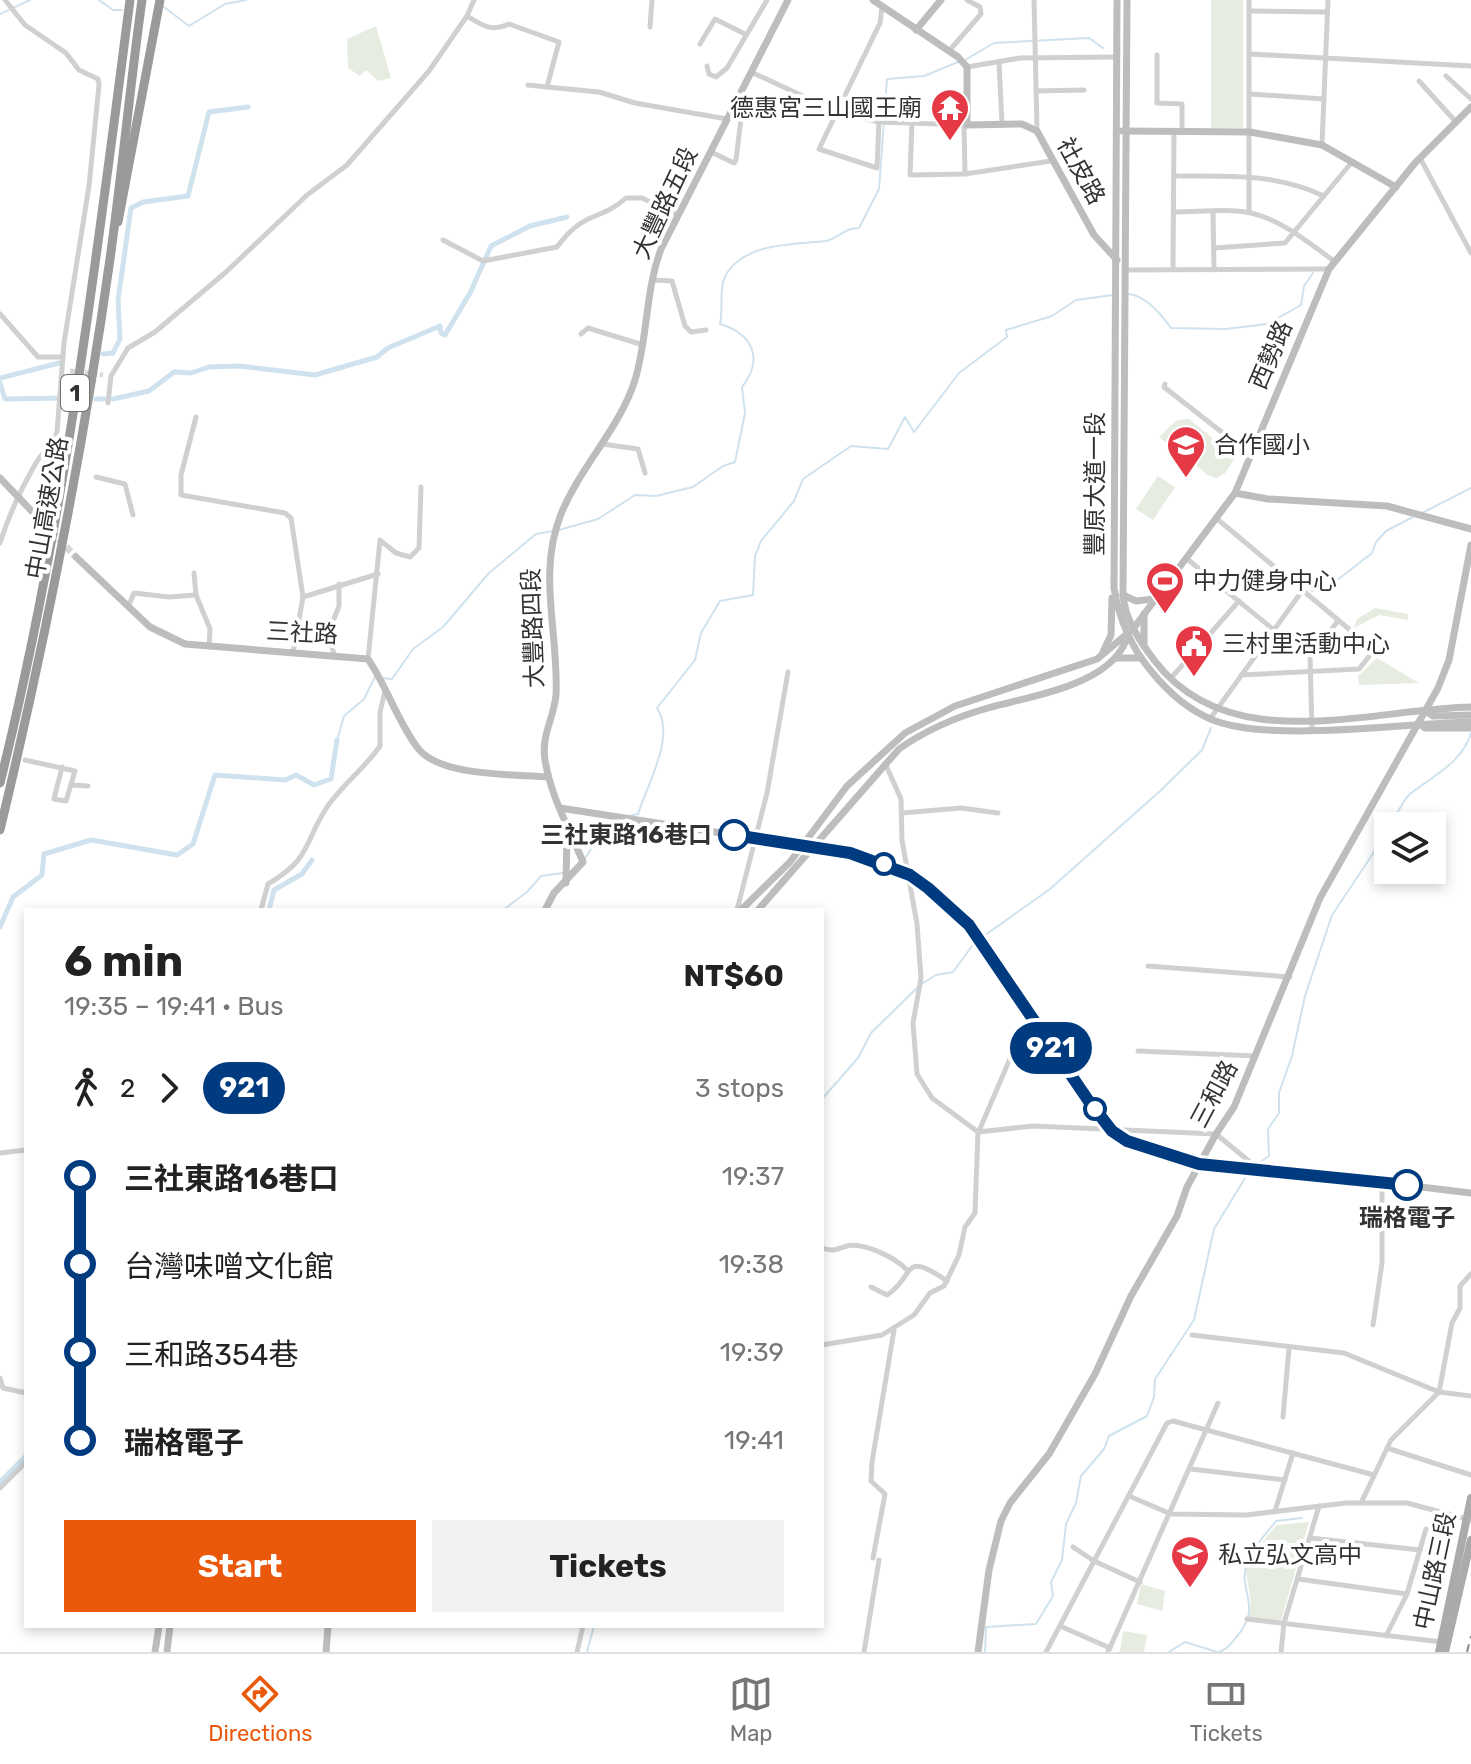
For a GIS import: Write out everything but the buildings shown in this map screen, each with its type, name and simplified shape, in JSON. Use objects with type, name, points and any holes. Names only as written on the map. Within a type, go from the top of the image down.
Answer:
[{"type":"highway","name":"中山高速公路","points":[[0,783],[52,531],[82,354],[130,0]]},
{"type":"highway","name":"中山高速公路","points":[[0,830],[46,632],[110,257],[142,0]]},
{"type":"highway","points":[[110,257],[159,0]]},
{"type":"main road","name":"中山路三段","points":[[1443,1647],[1471,1498]]},
{"type":"main road","name":"中山路三段","points":[[1443,1647],[1471,1540]]},
{"type":"street","points":[[0,543],[17,496],[54,441],[67,370],[63,357],[99,85],[98,79],[79,70],[66,53],[25,25],[5,0]]},
{"type":"street","points":[[108,403],[111,376],[128,348],[155,332],[226,272],[307,195],[347,165],[429,71],[467,16],[474,0]]},
{"type":"street","points":[[650,27],[652,0]]},
{"type":"street","points":[[707,66],[709,74],[716,77],[727,68],[767,0]]},
{"type":"street","name":"大豐路五段","points":[[560,516],[635,383],[644,345],[652,280],[661,249],[788,0]]},
{"type":"street","points":[[873,0],[967,67],[1035,58],[1118,57]]},
{"type":"street","points":[[916,30],[941,0]]},
{"type":"street","points":[[948,52],[981,14],[980,7],[967,0]]},
{"type":"street","points":[[1034,0],[1037,131]]},
{"type":"street","name":"豐原大道一段","points":[[1117,0],[1114,588],[1120,619],[1170,679],[1192,697],[1217,710],[1254,719],[1312,724],[1471,722]]},
{"type":"street","name":"豐原大道一段","points":[[1127,0],[1123,595],[1140,658],[1177,698],[1210,719],[1251,729],[1427,712],[1436,708],[1471,707]]},
{"type":"street","points":[[1249,0],[1249,212]]},
{"type":"street","points":[[1322,145],[1328,0]]},
{"type":"street","points":[[879,122],[877,168],[819,149],[880,23],[882,7]]},
{"type":"street","points":[[1250,11],[1327,12]]},
{"type":"street","points":[[467,16],[486,28],[496,30],[509,24],[559,42],[547,87]]},
{"type":"street","points":[[700,44],[715,19],[745,34]]},
{"type":"street","points":[[1250,54],[1471,66]]},
{"type":"street","points":[[1157,55],[1157,103],[1182,104],[1175,176],[1173,267]]},
{"type":"street","points":[[999,62],[1002,124]]},
{"type":"street","points":[[965,174],[967,67]]},
{"type":"street","points":[[751,72],[835,111],[879,122],[965,125]]},
{"type":"street","points":[[1446,76],[1471,99]]},
{"type":"street","points":[[1419,81],[1456,122]]},
{"type":"street","points":[[528,85],[599,92],[635,103],[727,119]]},
{"type":"street","points":[[1036,91],[1084,90]]},
{"type":"street","points":[[1250,94],[1324,99]]},
{"type":"street","points":[[711,152],[734,163],[736,160],[742,111],[735,105]]},
{"type":"street","name":"西勢路","points":[[1116,658],[1154,599],[1235,493],[1334,261],[1420,158],[1471,107]]},
{"type":"street","points":[[912,124],[910,175],[965,174],[1051,161]]},
{"type":"street","name":"社皮路","points":[[965,125],[1022,124],[1037,131],[1094,235],[1126,270]]},
{"type":"street","points":[[1116,131],[1250,132],[1322,145],[1396,187]]},
{"type":"street","points":[[1420,158],[1471,253]]},
{"type":"street","points":[[1214,248],[1285,243],[1353,161]]},
{"type":"street","points":[[1175,176],[1250,176],[1299,184],[1324,196]]},
{"type":"street","points":[[443,240],[483,261],[557,247],[575,224],[617,206],[626,198],[642,198],[679,216]]},
{"type":"street","points":[[1174,212],[1249,212],[1294,232],[1334,261]]},
{"type":"street","points":[[1213,212],[1214,270]]},
{"type":"street","points":[[1126,270],[1173,267],[1214,270],[1329,269]]},
{"type":"street","points":[[652,280],[672,281],[685,326],[691,332],[706,330]]},
{"type":"street","points":[[0,314],[38,357],[63,357]]},
{"type":"street","points":[[581,334],[588,328],[644,345]]},
{"type":"street","points":[[103,375],[111,376]]},
{"type":"street","points":[[1165,384],[1164,387],[1251,455]]},
{"type":"street","points":[[196,417],[181,475],[181,495],[285,513],[291,518],[303,597],[293,653]]},
{"type":"street","points":[[601,444],[638,449],[645,473]]},
{"type":"street","points":[[96,477],[125,484],[133,515]]},
{"type":"street","points":[[0,478],[44,524]]},
{"type":"street","points":[[368,659],[380,540],[403,556],[410,557],[419,548],[421,487]]},
{"type":"street","points":[[1235,493],[1268,499],[1387,506],[1471,529]]},
{"type":"street","name":"大豐路四段","points":[[546,908],[554,893],[583,862],[567,832],[548,777],[544,741],[554,709],[556,684],[548,588],[560,516]]},
{"type":"street","points":[[1216,518],[1374,650],[1359,669],[1311,674],[1241,675]]},
{"type":"street","name":"三和路","points":[[978,1652],[989,1570],[1001,1521],[1010,1503],[1049,1454],[1095,1374],[1131,1296],[1177,1216],[1199,1164],[1234,1107],[1320,898],[1427,712],[1449,660],[1471,545]]},
{"type":"street","name":"三社路","points":[[76,557],[127,608],[164,634],[209,648],[334,654],[368,659],[415,745],[433,762],[452,768],[548,777]]},
{"type":"street","points":[[1186,558],[1274,630]]},
{"type":"street","points":[[194,573],[196,595],[210,629],[209,648]]},
{"type":"street","points":[[303,597],[378,574]]},
{"type":"street","points":[[334,654],[328,634],[339,606],[339,584]]},
{"type":"street","points":[[1097,659],[1111,635],[1114,588]]},
{"type":"street","points":[[1210,719],[1302,591]]},
{"type":"street","points":[[127,608],[134,593],[169,597],[196,595]]},
{"type":"street","points":[[1123,595],[1136,601],[1154,599]]},
{"type":"street","points":[[1170,679],[1239,601]]},
{"type":"street","points":[[1144,614],[1145,648]]},
{"type":"street","points":[[1312,724],[1310,656],[1338,621]]},
{"type":"street","name":"西勢路","points":[[741,908],[804,845],[847,786],[905,733],[955,706],[1097,659],[1131,632]]},
{"type":"street","points":[[760,908],[885,763],[921,733],[987,708],[1065,687],[1116,658],[1140,658]]},
{"type":"street","points":[[739,908],[741,887],[757,839],[788,672]]},
{"type":"street","points":[[262,908],[268,884],[291,871],[305,855],[326,808],[380,746],[380,712],[386,690]]},
{"type":"street","name":"豐原大道一段","points":[[1427,712],[1433,716],[1471,715]]},
{"type":"street","name":"豐原大道一段","points":[[1418,723],[1425,728],[1471,728]]},
{"type":"street","points":[[25,760],[62,767],[75,771],[66,801],[54,799],[62,767]]},
{"type":"street","points":[[885,763],[898,790],[902,813],[902,840],[910,875],[921,978],[913,1023],[917,1074],[932,1098],[978,1132],[1033,1126],[1216,1134],[1256,1167]]},
{"type":"street","points":[[72,785],[88,786]]},
{"type":"street","points":[[560,808],[815,847],[872,860],[910,875],[969,925],[1057,1058],[1112,1131],[1144,1149],[1199,1164],[1256,1167],[1471,1193]]},
{"type":"street","points":[[902,813],[961,808],[998,813]]},
{"type":"street","name":"大豐路四段","points":[[566,883],[567,832]]},
{"type":"street","points":[[1148,966],[1290,977]]},
{"type":"street","points":[[824,1345],[882,1335],[894,1329],[947,1281],[977,1204],[978,1132],[984,1127],[986,1110],[1021,1033]]},
{"type":"street","points":[[1138,1051],[1256,1056]]},
{"type":"street","points":[[0,1153],[24,1150]]},
{"type":"street","points":[[1373,1325],[1382,1263],[1382,1181]]},
{"type":"street","points":[[824,1248],[836,1251],[850,1245],[881,1252],[907,1270]]},
{"type":"street","points":[[871,1287],[887,1295],[907,1270],[922,1266],[947,1281]]},
{"type":"street","points":[[1361,1503],[1387,1448],[1439,1392],[1452,1323],[1460,1308],[1460,1286],[1471,1274]]},
{"type":"street","points":[[864,1652],[866,1617],[885,1491],[871,1481],[872,1462],[894,1329]]},
{"type":"street","points":[[1192,1335],[1344,1353],[1439,1392],[1471,1396]]},
{"type":"street","points":[[1283,1417],[1289,1348]]},
{"type":"street","points":[[0,1378],[3,1388],[24,1393]]},
{"type":"street","points":[[1060,1626],[1109,1650],[1218,1403]]},
{"type":"street","points":[[1046,1652],[1167,1423],[1173,1421],[1374,1475]]},
{"type":"street","points":[[1387,1448],[1471,1475]]},
{"type":"street","points":[[1275,1511],[1293,1453]]},
{"type":"street","points":[[0,1488],[24,1464]]},
{"type":"street","points":[[1191,1469],[1285,1480]]},
{"type":"street","points":[[1129,1496],[1171,1514],[1407,1503],[1469,1519]]},
{"type":"street","points":[[1281,1652],[1284,1623],[1319,1506]]},
{"type":"street","points":[[1386,1636],[1407,1594],[1426,1529]]},
{"type":"street","points":[[1310,1538],[1420,1550]]},
{"type":"street","points":[[1073,1547],[1094,1561],[1140,1582]]},
{"type":"street","points":[[1298,1579],[1407,1594]]},
{"type":"street","points":[[1247,1619],[1386,1636],[1443,1647]]},
{"type":"street","points":[[155,1652],[159,1628]]},
{"type":"street","points":[[167,1652],[170,1628]]},
{"type":"street","points":[[326,1652],[328,1628]]},
{"type":"street","points":[[577,1652],[583,1628]]},
{"type":"shaded area","points":[[1211,0],[1243,0],[1243,128],[1211,128]]},
{"type":"shaded area","points":[[376,26],[391,78],[378,81],[366,70],[360,76],[348,68],[347,39]]},
{"type":"shaded area","points":[[1189,419],[1236,457],[1225,473],[1216,478],[1208,475],[1159,437],[1177,420]]},
{"type":"shaded area","points":[[1158,476],[1175,487],[1153,520],[1136,509]]},
{"type":"shaded area","points":[[1375,608],[1408,614],[1408,620],[1379,615],[1354,628],[1357,619]]},
{"type":"shaded area","points":[[1377,658],[1419,683],[1359,685],[1358,676]]},
{"type":"shaded area","points":[[1309,1522],[1281,1621],[1249,1617],[1251,1603],[1245,1565],[1276,1525]]},
{"type":"shaded area","points":[[1141,1584],[1165,1591],[1162,1611],[1137,1604]]},
{"type":"shaded area","points":[[1123,1631],[1147,1635],[1144,1652],[1120,1652]]},
{"type":"waterway","points":[[0,14],[30,0]]},
{"type":"waterway","points":[[99,0],[113,10],[122,10]]},
{"type":"waterway","points":[[164,7],[189,26],[225,4],[246,0]]},
{"type":"waterway","points":[[965,60],[994,43],[1089,38],[1103,48]]},
{"type":"waterway","points":[[559,530],[598,519],[635,495],[656,496],[693,487],[723,466],[735,462],[745,413],[742,387],[749,377],[753,357],[747,341],[731,328],[720,324],[725,276],[749,254],[787,245],[826,241],[859,228],[879,189],[887,79],[924,76],[958,62]]},
{"type":"waterway","points":[[103,354],[113,353],[120,339],[118,300],[131,208],[143,202],[188,196],[209,112],[248,107]]},
{"type":"waterway","points":[[113,399],[149,391],[174,372],[191,373],[209,367],[239,366],[315,375],[377,357],[388,348],[440,326],[441,333],[445,335],[470,293],[491,246],[530,226],[567,217]]},
{"type":"waterway","points":[[1128,294],[1146,302],[1171,328],[1226,329],[1267,324],[1301,305],[1304,286],[1313,273]]},
{"type":"waterway","points":[[630,816],[638,814],[662,746],[662,719],[657,708],[695,660],[701,633],[720,601],[753,595],[755,556],[761,541],[794,501],[803,479],[851,446],[888,449],[905,417],[914,432],[959,373],[1007,337],[1006,330],[1052,316],[1076,300],[1113,295]]},
{"type":"waterway","points":[[0,378],[59,363]]},
{"type":"waterway","points":[[0,383],[5,399],[65,398]]},
{"type":"waterway","points":[[96,399],[105,399]]},
{"type":"waterway","points":[[1422,513],[1471,488]]},
{"type":"waterway","points":[[1312,591],[1336,581],[1372,553],[1376,542],[1386,531],[1413,517]]},
{"type":"waterway","points":[[382,678],[392,679],[413,649],[443,627],[489,573],[536,534],[553,531]]},
{"type":"waterway","points":[[337,740],[344,716],[364,699],[375,677]]},
{"type":"waterway","points":[[981,938],[1050,889],[1160,791],[1202,750],[1211,728]]},
{"type":"waterway","points":[[1398,812],[1410,794],[1454,761],[1471,733]]},
{"type":"waterway","points":[[0,927],[13,897],[42,875],[44,854],[91,840],[177,855],[193,844],[215,775],[285,780],[296,775],[314,785],[331,779],[337,740]]},
{"type":"waterway","points":[[584,860],[606,825],[621,820]]},
{"type":"waterway","points":[[1259,1163],[1269,1156],[1268,1129],[1279,1113],[1279,1093],[1292,1056],[1305,996],[1332,915],[1374,852]]},
{"type":"waterway","points":[[270,908],[274,890],[302,874],[312,860]]},
{"type":"waterway","points":[[506,908],[527,892],[541,876],[563,873]]},
{"type":"waterway","points":[[923,983],[936,975],[953,972],[975,942]]},
{"type":"waterway","points":[[824,1097],[858,1058],[871,1033],[918,987]]},
{"type":"waterway","points":[[985,1652],[986,1627],[1036,1624],[1053,1596],[1051,1582],[1062,1560],[1066,1524],[1076,1503],[1081,1476],[1104,1449],[1109,1436],[1147,1416],[1154,1397],[1155,1379],[1194,1320],[1214,1229],[1250,1170]]},
{"type":"waterway","points":[[0,1482],[24,1458]]},
{"type":"waterway","points":[[1219,1652],[1238,1635],[1249,1615],[1245,1573],[1253,1552],[1276,1521],[1302,1518]]},
{"type":"waterway","points":[[587,1652],[593,1628]]},
{"type":"waterway","points":[[1169,1652],[1185,1642],[1217,1652]]},
{"type":"tunnel","points":[[70,371],[103,375]]},
{"type":"tunnel","points":[[44,524],[76,557]]},
{"type":"railway","points":[[1467,1652],[1471,1636]]},
{"type":"bus line","name":"921","points":[[734,835],[850,853],[910,875],[928,888],[969,925],[994,958],[1057,1058],[1112,1131],[1127,1141],[1144,1149],[1199,1164],[1256,1167],[1407,1185]]},
{"type":"place","name":"德惠宮三山國王廟","points":[[950,142]]},
{"type":"place","name":"合作國小","points":[[1186,479]]},
{"type":"place","name":"中力健身中心","points":[[1165,615]]},
{"type":"place","name":"三村里活動中心","points":[[1194,678]]},
{"type":"place","name":"三社東路16巷口","points":[[734,835]]},
{"type":"place","name":"瑞格電子","points":[[1407,1185]]},
{"type":"place","name":"私立弘文高中","points":[[1190,1589]]}]
